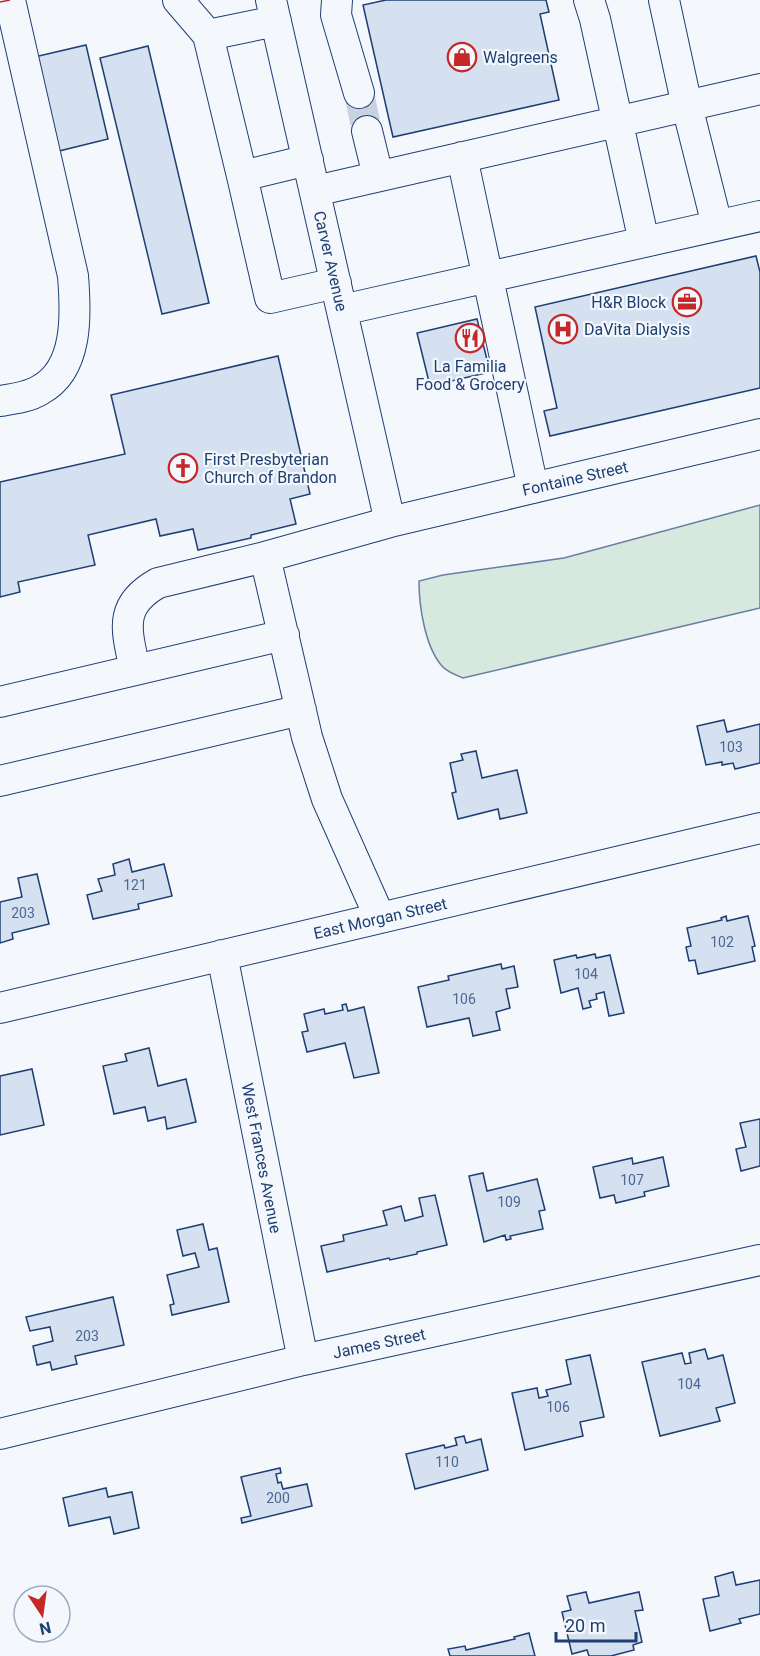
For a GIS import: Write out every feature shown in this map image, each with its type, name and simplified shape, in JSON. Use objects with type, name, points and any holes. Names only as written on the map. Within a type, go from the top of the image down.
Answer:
[{"type":"street","points":[[0,401],[39,391],[58,377],[70,347],[75,309],[73,276],[10,0]]},
{"type":"street","points":[[178,0],[208,35],[270,298],[339,296],[487,277],[760,216]]},
{"type":"street","points":[[337,0],[336,15],[359,93]]},
{"type":"street","points":[[589,0],[644,242]]},
{"type":"street","points":[[664,0],[687,106],[717,225]]},
{"type":"street","points":[[208,35],[274,10]]},
{"type":"street","name":"Carver Avenue","points":[[274,10],[390,522]]},
{"type":"street","points":[[315,191],[760,89]]},
{"type":"street","points":[[367,131],[378,176]]},
{"type":"street","points":[[462,157],[533,488]]},
{"type":"street","points":[[242,176],[308,160]]},
{"type":"street","name":"Fontaine Street","points":[[135,670],[127,627],[132,606],[143,592],[158,583],[265,557],[390,522],[760,434]]},
{"type":"street","points":[[265,557],[307,737],[327,799],[380,918]]},
{"type":"street","points":[[0,702],[284,635]]},
{"type":"street","points":[[0,781],[301,710]]},
{"type":"street","name":"East Morgan Street","points":[[0,1008],[760,828]]},
{"type":"street","name":"West Frances Avenue","points":[[222,956],[303,1360]]},
{"type":"street","name":"James Street","points":[[0,1434],[303,1360],[760,1260]]},
{"type":"shaded area","points":[[760,505],[760,608],[463,678],[444,668],[431,648],[422,614],[419,581],[443,575],[564,558]]},
{"type":"building","name":"Walgreens","points":[[386,0],[546,0],[549,12],[540,14],[559,100],[393,137],[363,5]]},
{"type":"building","points":[[86,45],[108,139],[59,151],[30,58]]},
{"type":"building","points":[[148,46],[209,303],[162,314],[100,58]]},
{"type":"building","points":[[756,256],[760,272],[760,388],[550,436],[544,411],[557,408],[535,307]]},
{"type":"building","points":[[477,319],[490,372],[430,386],[417,333]]},
{"type":"building","name":"First Presbyterian Church of Brandon","points":[[278,356],[310,494],[290,499],[296,524],[251,535],[251,538],[198,550],[193,529],[160,536],[156,519],[88,535],[95,565],[18,582],[20,592],[0,597],[0,482],[125,454],[111,395]]},
{"type":"building","points":[[724,720],[727,732],[760,724],[760,763],[735,769],[733,763],[722,765],[722,762],[706,765],[697,726]]},
{"type":"building","points":[[476,751],[482,778],[517,770],[527,813],[500,819],[498,809],[458,819],[452,793],[456,792],[450,763],[463,760],[461,754]]},
{"type":"building","points":[[129,859],[132,872],[164,864],[172,896],[138,904],[139,909],[93,919],[87,895],[102,891],[98,879],[115,875],[113,864]]},
{"type":"building","points":[[37,874],[49,924],[12,933],[13,939],[0,943],[0,902],[22,897],[18,878]]},
{"type":"building","points":[[726,916],[727,921],[748,916],[755,946],[752,947],[755,961],[698,974],[695,960],[689,961],[686,947],[691,946],[687,928],[722,920],[721,918]]},
{"type":"building","points":[[595,954],[596,958],[610,955],[624,1013],[609,1016],[604,992],[596,994],[597,999],[589,1001],[591,1007],[583,1009],[578,988],[561,993],[554,960]]},
{"type":"building","points":[[501,964],[502,969],[514,966],[518,987],[506,989],[510,1008],[496,1012],[500,1030],[473,1036],[469,1018],[427,1027],[418,987],[449,980],[448,976]]},
{"type":"building","points":[[346,1004],[348,1011],[364,1007],[379,1073],[354,1078],[345,1043],[307,1052],[302,1032],[308,1031],[304,1014],[324,1009],[325,1014],[343,1010],[342,1005]]},
{"type":"building","points":[[149,1048],[158,1086],[186,1079],[196,1122],[167,1129],[165,1117],[148,1121],[145,1107],[114,1114],[103,1066],[127,1061],[125,1054]]},
{"type":"building","points":[[32,1069],[44,1125],[0,1135],[0,1076]]},
{"type":"building","points":[[760,1119],[760,1166],[741,1171],[736,1149],[746,1147],[740,1123]]},
{"type":"building","points":[[663,1157],[669,1186],[644,1192],[645,1196],[616,1203],[614,1195],[600,1198],[593,1167],[632,1158],[633,1164]]},
{"type":"building","points":[[483,1173],[487,1191],[537,1179],[545,1210],[539,1211],[543,1229],[510,1236],[511,1239],[506,1240],[505,1235],[484,1242],[469,1176]]},
{"type":"building","points":[[435,1195],[447,1245],[417,1252],[417,1254],[327,1272],[321,1246],[344,1241],[343,1235],[387,1225],[383,1211],[401,1206],[405,1221],[423,1216],[419,1198]]},
{"type":"building","points":[[203,1224],[209,1250],[217,1248],[229,1302],[172,1315],[170,1305],[174,1304],[167,1275],[199,1267],[195,1253],[183,1256],[177,1230]]},
{"type":"building","points":[[113,1297],[124,1345],[75,1356],[77,1364],[52,1370],[50,1362],[37,1365],[33,1346],[53,1341],[50,1327],[30,1331],[26,1317]]},
{"type":"building","points":[[705,1349],[708,1359],[723,1355],[735,1403],[716,1408],[720,1421],[660,1436],[642,1362],[682,1353],[685,1364],[691,1363],[689,1353]]},
{"type":"building","points":[[590,1355],[604,1417],[580,1422],[583,1436],[525,1450],[512,1393],[537,1388],[539,1398],[548,1396],[546,1390],[571,1384],[566,1360]]},
{"type":"building","points":[[464,1436],[466,1443],[481,1439],[488,1470],[415,1489],[406,1454],[444,1445],[445,1448],[457,1445],[455,1438]]},
{"type":"building","points":[[280,1468],[281,1473],[276,1474],[278,1483],[281,1482],[283,1489],[307,1484],[312,1506],[242,1523],[241,1518],[251,1516],[241,1477]]},
{"type":"building","points":[[106,1488],[108,1497],[132,1492],[139,1528],[114,1534],[110,1517],[69,1526],[63,1498]]},
{"type":"building","points":[[733,1572],[736,1585],[760,1580],[760,1614],[739,1619],[741,1623],[710,1631],[703,1599],[719,1596],[715,1577]]},
{"type":"building","points":[[586,1592],[589,1603],[639,1592],[643,1610],[635,1611],[642,1642],[633,1645],[634,1650],[611,1656],[589,1656],[587,1650],[572,1654],[562,1612],[571,1610],[567,1596]]},
{"type":"building","points":[[529,1633],[535,1656],[450,1656],[448,1649],[465,1646],[466,1650],[515,1639],[514,1637]]},
{"type":"tunnel","points":[[359,93],[367,131]]},
{"type":"power","points":[[0,2],[10,0]]},
{"type":"place","name":"Walgreens","points":[[462,57]]},
{"type":"place","name":"H&R Block","points":[[687,302]]},
{"type":"place","name":"DaVita Dialysis","points":[[563,329]]},
{"type":"place","name":"La Familia Food & Grocery","points":[[470,338]]},
{"type":"place","name":"First Presbyterian Church of Brandon","points":[[183,468]]}]
